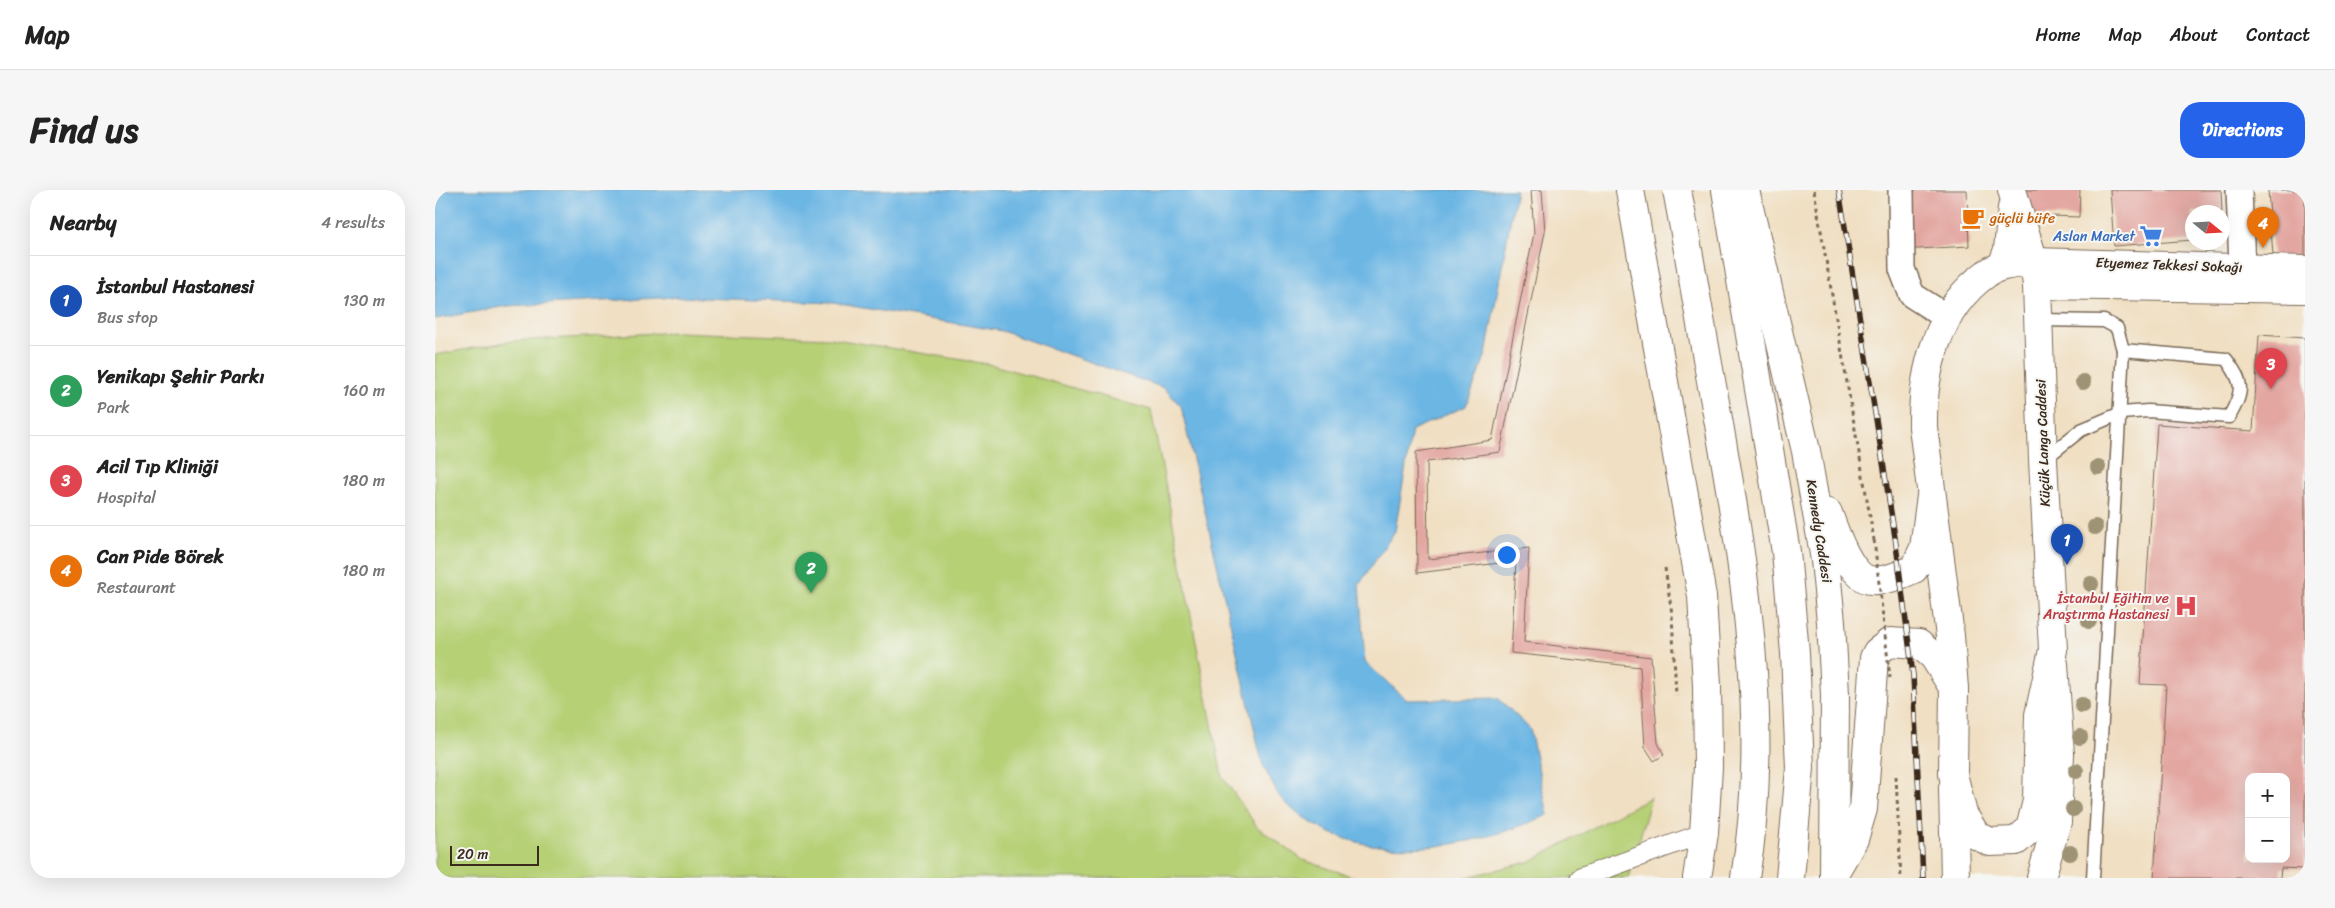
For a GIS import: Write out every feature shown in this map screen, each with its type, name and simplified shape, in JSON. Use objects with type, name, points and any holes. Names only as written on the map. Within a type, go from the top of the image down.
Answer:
[{"type":"main road","points":[[1630,190],[1702,596],[1708,767],[1704,833],[1697,878]]},
{"type":"main road","points":[[1677,190],[1735,512],[1747,595],[1755,680],[1755,760],[1751,846],[1745,878]]},
{"type":"main road","points":[[1726,190],[1786,552],[1795,653],[1800,768],[1790,878]]},
{"type":"main road","name":"Kennedy Caddesi","points":[[1745,190],[1806,451],[1825,560],[1835,694],[1837,876]]},
{"type":"main road","points":[[2003,266],[2008,250],[2012,193]]},
{"type":"main road","name":"Küçük Langa Caddesi","points":[[2012,193],[2035,274],[2043,460],[2060,754],[2057,822],[2041,878]]},
{"type":"main road","points":[[1955,878],[1954,689],[1943,574],[1923,427],[1923,397],[1934,345],[1957,302],[1986,273],[2003,266],[2035,274]]},
{"type":"main road","name":"Etyemez Tekkesi Sokağı","points":[[2035,274],[2242,267],[2305,270]]},
{"type":"main road","name":"Etyemez Tekkesi Sokağı","points":[[2035,274],[2305,289]]},
{"type":"main road","points":[[1806,451],[1839,542],[1857,573],[1868,580],[1892,578],[1914,569],[1924,548],[1931,496]]},
{"type":"main road","points":[[1837,876],[1854,839],[1863,810],[1874,658],[1877,652],[1890,642],[1919,644],[1934,657],[1954,689]]},
{"type":"main road","points":[[1953,774],[1963,814],[1976,835],[1991,842],[2016,841],[2030,829],[2037,801],[2039,715],[2053,650]]},
{"type":"street","points":[[1901,190],[1902,270],[1912,295],[1948,318]]},
{"type":"street","points":[[2239,190],[2242,267]]},
{"type":"street","points":[[1580,878],[1704,833]]},
{"type":"lane","points":[[2038,320],[2105,321],[2117,328],[2123,350],[2121,413],[2093,878]]},
{"type":"lane","points":[[2043,460],[2081,430],[2121,413],[2148,411],[2229,417],[2240,398],[2239,376],[2226,359],[2123,350]]},
{"type":"path","points":[[1813,190],[1874,540],[1890,678]]},
{"type":"path","points":[[1665,566],[1671,614],[1676,703]]},
{"type":"green space","points":[[678,332],[829,338],[993,365],[1151,410],[1222,776],[1257,827],[1303,860],[1357,878],[435,878],[435,355],[512,341]]},
{"type":"green space","points":[[1651,797],[1629,878],[1463,878],[1529,862]]},
{"type":"water","points":[[435,190],[1516,190],[1486,354],[1466,406],[1412,430],[1395,531],[1359,585],[1365,662],[1407,700],[1498,698],[1530,729],[1548,815],[1489,836],[1457,843],[1424,847],[1392,847],[1360,843],[1330,833],[1303,817],[1281,799],[1262,763],[1181,406],[1164,388],[1002,331],[833,303],[677,297],[507,306],[435,319]]},
{"type":"building","points":[[1531,190],[1542,190],[1545,232],[1500,452],[1427,462],[1428,559],[1529,548],[1524,642],[1651,657],[1658,743],[1664,755],[1654,761],[1645,747],[1640,667],[1511,653],[1516,561],[1417,573],[1416,452],[1492,440],[1534,233]]},
{"type":"building","points":[[1905,190],[1967,190],[1969,246],[1902,250]]},
{"type":"building","points":[[2023,190],[2080,190],[2079,217],[2022,215]]},
{"type":"building","points":[[2110,190],[2221,190],[2222,205],[2185,205],[2185,241],[2114,246]]},
{"type":"building","points":[[2268,190],[2305,190],[2305,257],[2273,255]]},
{"type":"building","points":[[2259,335],[2305,338],[2305,869],[2281,868],[2280,878],[2154,878],[2166,685],[2140,684],[2157,424],[2253,431]]},
{"type":"railway","points":[[1839,190],[1895,537],[1913,675],[1923,878]]},
{"type":"place","name":"güçlü büfe","points":[[1973,218]]},
{"type":"place","name":"Aslan Market","points":[[2151,236]]},
{"type":"place","name":"Can Pide Börek","points":[[2263,248]]},
{"type":"place","name":"Acil Tıp Kliniği","points":[[2271,389]]},
{"type":"place","name":"İstanbul Hastanesi","points":[[2067,565]]},
{"type":"place","name":"Yenikapı Şehir Parkı","points":[[811,593]]},
{"type":"place","name":"İstanbul Eğitim ve Araştırma Hastanesi","points":[[2186,606]]}]
